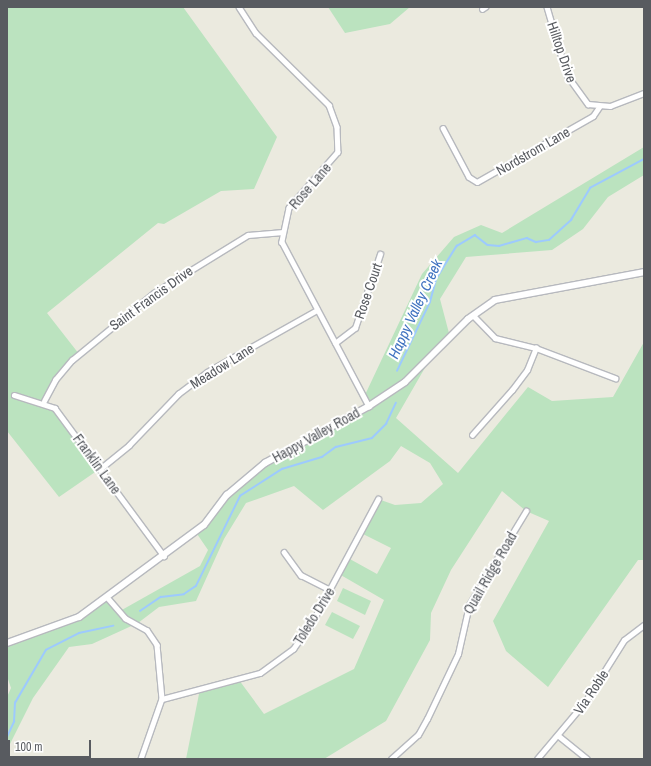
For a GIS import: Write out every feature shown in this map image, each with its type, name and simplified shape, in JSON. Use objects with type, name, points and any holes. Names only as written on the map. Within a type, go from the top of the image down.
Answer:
[{"type":"street","name":"Rose Lane","points":[[239,7],[256,33],[329,105],[340,140],[330,164],[289,208],[283,232],[285,251],[369,406]]},
{"type":"street","name":"Hilltop Drive","points":[[547,7],[554,39],[573,87],[588,104],[599,107]]},
{"type":"street","points":[[599,107],[622,103],[644,92]]},
{"type":"street","name":"Nordstrom Lane","points":[[443,128],[469,177],[477,182],[593,116],[599,107]]},
{"type":"street","name":"Saint Francis Drive","points":[[44,401],[55,380],[72,360],[154,293],[248,236],[283,232]]},
{"type":"street","name":"Rose Court","points":[[335,343],[354,328],[380,254]]},
{"type":"street","name":"Happy Valley Road","points":[[7,643],[79,617],[164,556],[204,525],[227,495],[265,463],[369,406],[404,382],[473,315],[495,300],[644,272]]},
{"type":"street","name":"Meadow Lane","points":[[101,468],[129,445],[178,394],[207,372],[317,310]]},
{"type":"street","points":[[473,315],[495,338],[536,348],[615,378]]},
{"type":"street","points":[[472,435],[520,380],[536,348]]},
{"type":"street","name":"Franklin Lane","points":[[14,395],[44,401],[55,408],[101,468],[164,556]]},
{"type":"street","name":"Toledo Drive","points":[[162,699],[239,680],[278,662],[302,639],[331,590],[378,499]]},
{"type":"street","name":"Quail Ridge Road","points":[[391,759],[418,735],[427,719],[458,654],[468,605],[526,511]]},
{"type":"street","points":[[284,552],[301,575],[331,590]]},
{"type":"street","points":[[107,597],[125,618],[148,630],[157,645],[162,699],[141,759]]},
{"type":"street","name":"Via Roble","points":[[537,759],[558,736],[591,695],[624,640],[644,625]]},
{"type":"street","points":[[558,736],[587,759]]},
{"type":"green space","points":[[7,7],[183,7],[277,137],[254,189],[221,191],[164,224],[158,223],[47,313],[79,354],[64,368],[45,401],[55,408],[101,468],[59,497],[7,431]]},
{"type":"green space","points":[[328,7],[410,7],[390,24],[345,33]]},
{"type":"green space","points":[[644,147],[644,175],[608,197],[583,229],[552,250],[466,257],[440,299],[450,337],[430,359],[396,418],[458,473],[528,387],[552,401],[613,397],[644,342],[644,560],[638,560],[548,687],[506,651],[493,621],[549,521],[526,511],[502,491],[451,570],[431,613],[430,640],[386,721],[324,759],[186,759],[200,689],[239,680],[264,714],[354,669],[384,600],[339,574],[348,558],[377,574],[391,548],[361,533],[378,499],[395,505],[421,503],[443,484],[430,463],[401,446],[390,461],[323,510],[294,486],[246,503],[224,539],[196,601],[159,607],[138,623],[92,644],[69,647],[33,698],[7,750],[7,697],[11,688],[7,676],[7,643],[67,622],[107,597],[120,611],[200,566],[208,550],[195,531],[227,495],[265,463],[369,406],[364,397],[422,274],[454,237],[481,225],[502,233]]},
{"type":"green space","points":[[343,588],[371,601],[365,615],[337,601]]},
{"type":"green space","points":[[332,612],[360,626],[353,639],[325,625]]},
{"type":"waterway","name":"Happy Valley Creek","points":[[397,371],[430,302],[436,279],[457,246],[475,235],[488,245],[499,246],[527,238],[536,242],[549,240],[571,220],[590,188],[644,159]]},
{"type":"waterway","name":"Happy Valley Creek","points":[[140,611],[161,597],[184,594],[196,586],[240,496],[282,469],[322,457],[336,447],[372,438],[386,424],[396,403]]},
{"type":"waterway","name":"Happy Valley Creek","points":[[7,737],[14,722],[15,703],[46,650],[79,633],[113,626]]}]
